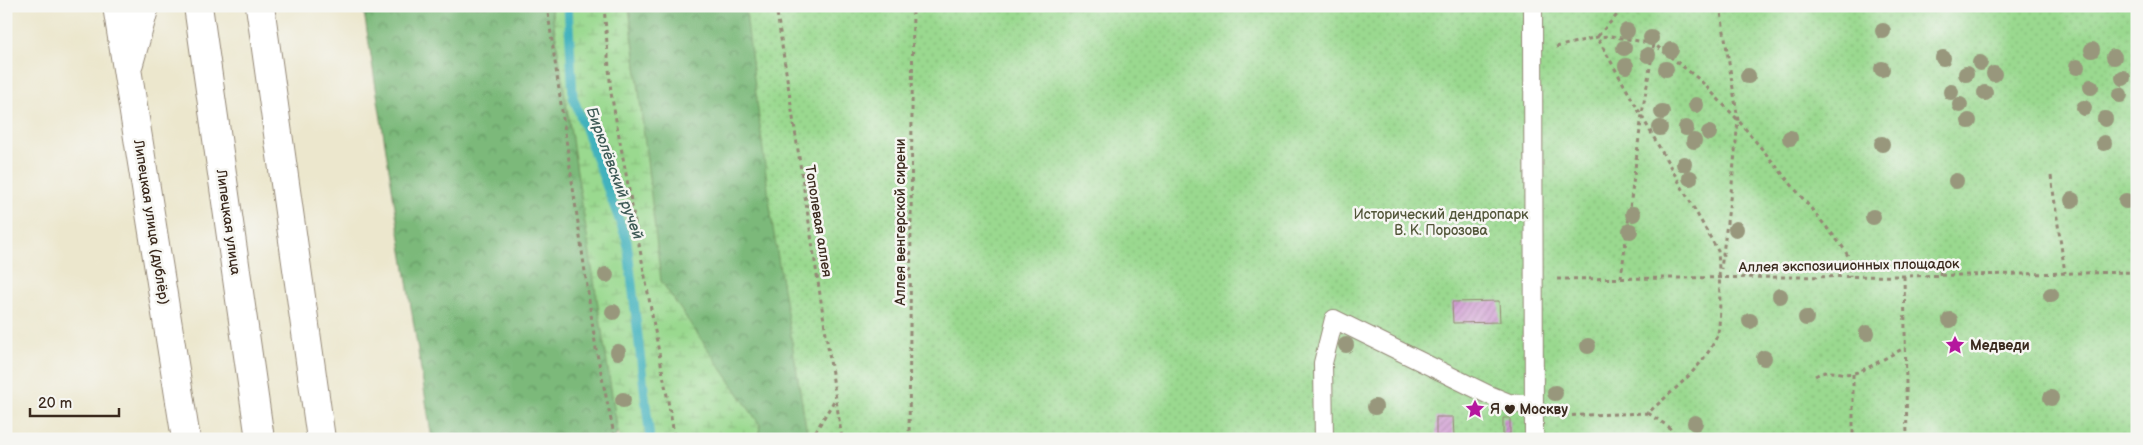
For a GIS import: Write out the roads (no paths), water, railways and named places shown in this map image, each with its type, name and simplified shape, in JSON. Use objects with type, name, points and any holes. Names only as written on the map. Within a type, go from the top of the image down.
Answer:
[{"type":"main road","name":"Липецкая улица (дублёр)","points":[[117,6],[186,439]]},
{"type":"main road","points":[[127,73],[145,6]]},
{"type":"main road","name":"Липецкая улица","points":[[198,6],[260,439]]},
{"type":"main road","points":[[260,6],[322,439]]},
{"type":"lane","points":[[1533,6],[1534,439]]},
{"type":"lane","points":[[1324,439],[1323,363],[1334,319],[1487,394],[1509,404],[1534,411]]},
{"type":"waterway","name":"Бирюлёвский ручей","points":[[568,6],[573,97],[627,241],[650,439]]},
{"type":"place","name":"Медведи","points":[[1955,345]]},
{"type":"place","name":"Я ♥ Москву","points":[[1475,409]]},
{"type":"park label","name":"Исторический дендропарк В. К. Порозова","points":[[1441,222]]}]
